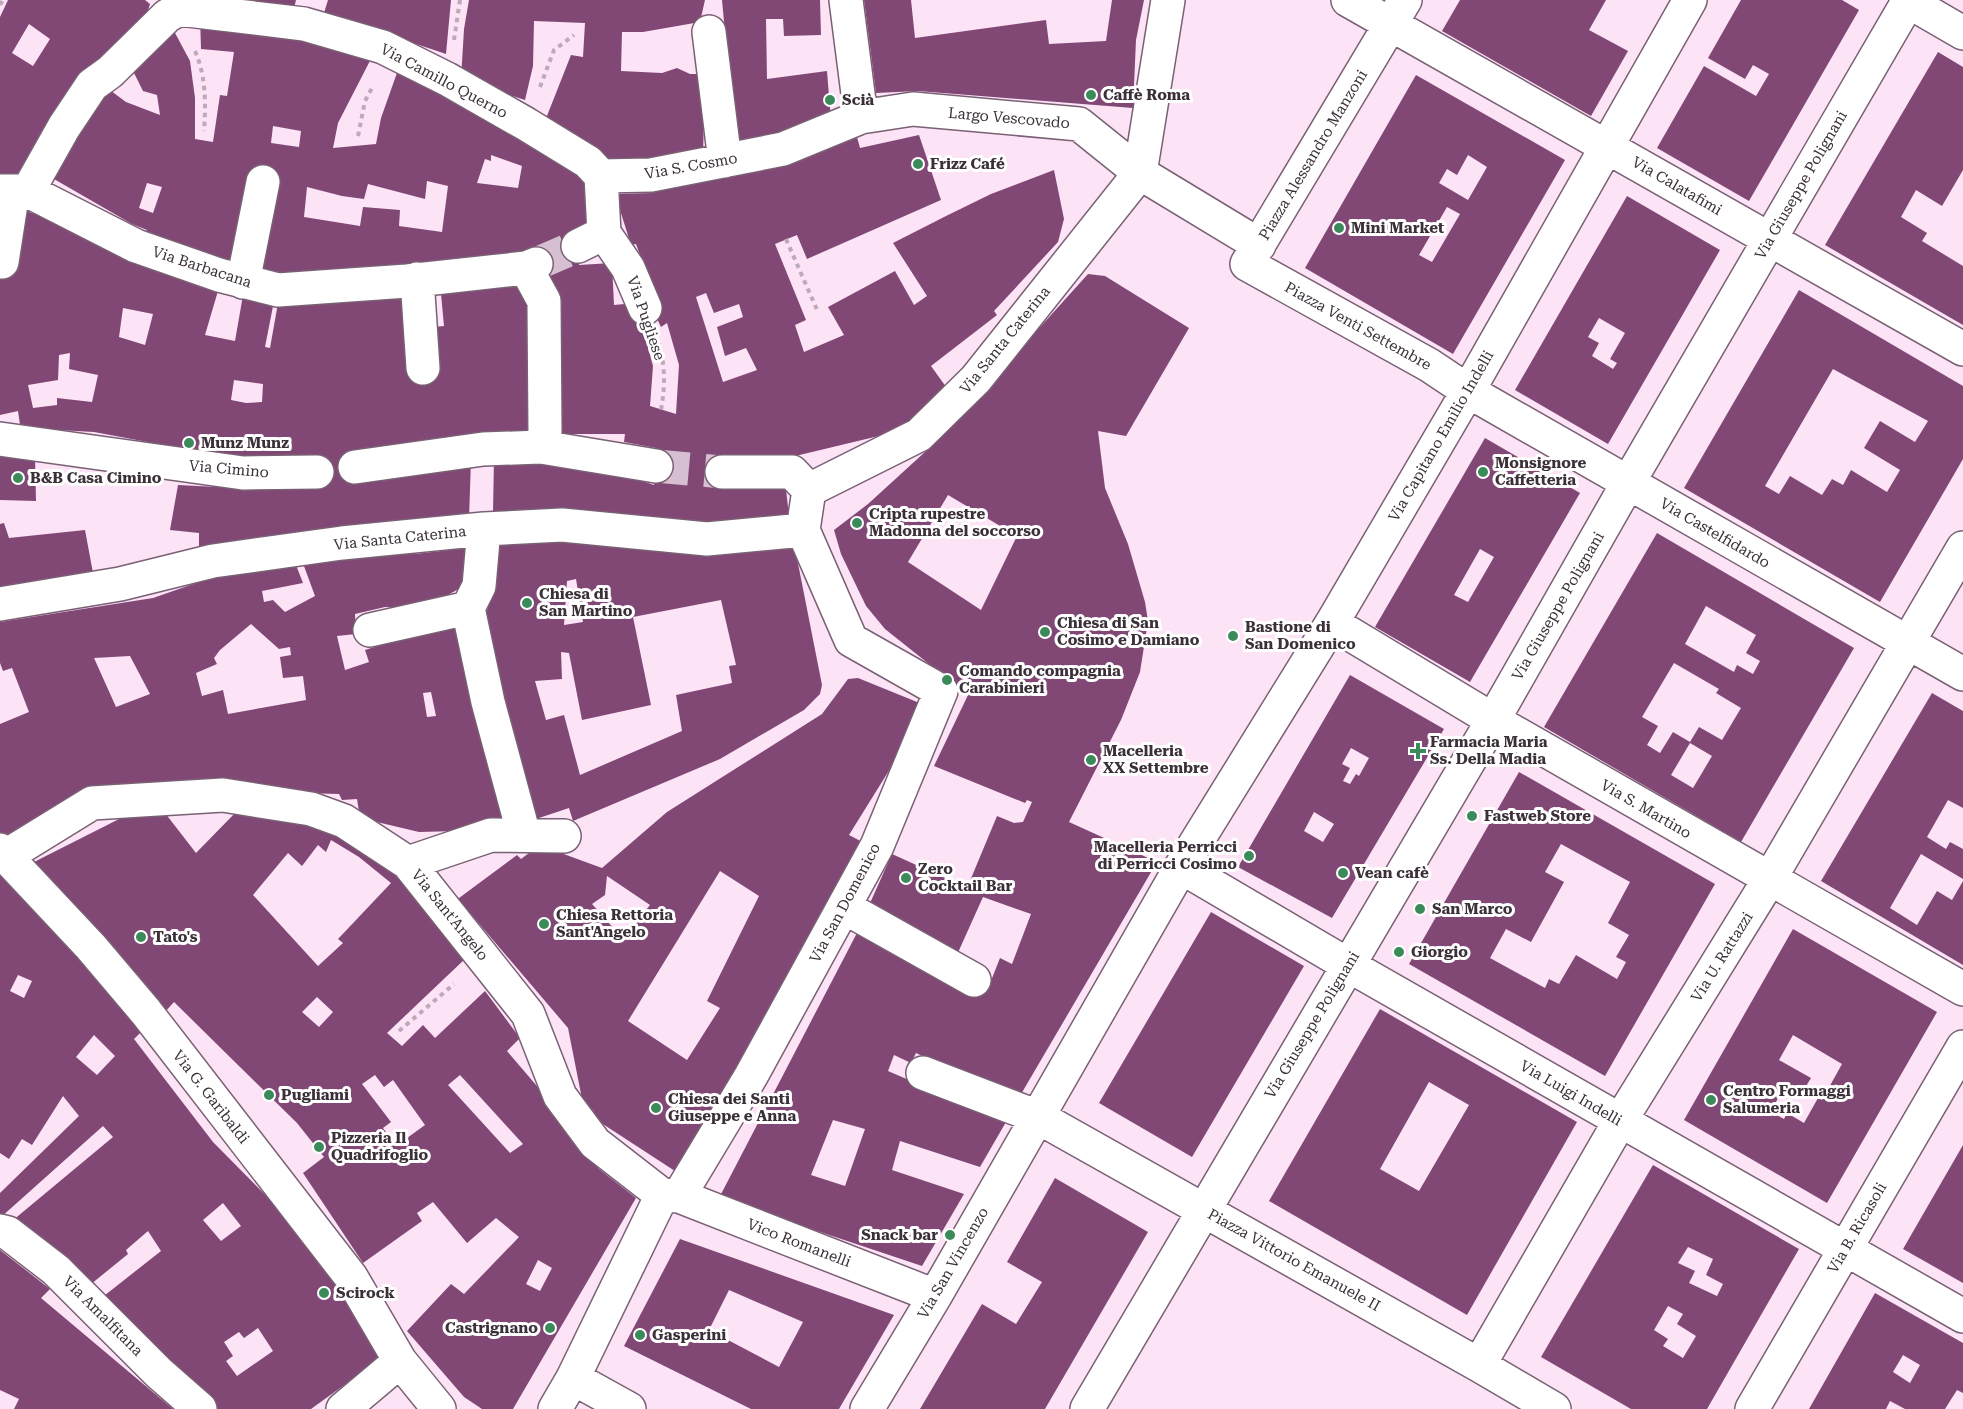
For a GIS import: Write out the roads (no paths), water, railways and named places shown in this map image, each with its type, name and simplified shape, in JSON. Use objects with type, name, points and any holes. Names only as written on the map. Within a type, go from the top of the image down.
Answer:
[{"type":"street","points":[[846,0],[861,117]]},
{"type":"street","points":[[1140,173],[1168,0]]},
{"type":"street","points":[[1348,0],[1398,12]]},
{"type":"street","name":"Via Capitano Emilio Indelli","points":[[1181,867],[1332,623],[1468,391],[1690,0]]},
{"type":"street","points":[[1908,0],[1963,33]]},
{"type":"street","name":"Via Giuseppe Polignani","points":[[1203,1209],[1493,720],[1908,0]]},
{"type":"street","name":"Via Camillo Querno","points":[[13,191],[64,127],[92,85],[110,72],[167,16],[179,9],[308,12],[383,46],[447,79],[588,162],[600,176]]},
{"type":"street","name":"Piazza Alessandro Manzoni","points":[[1140,173],[1253,255],[1398,12]]},
{"type":"street","name":"Via Calatafimi","points":[[1398,12],[1607,147],[1963,349]]},
{"type":"street","points":[[709,32],[725,161]]},
{"type":"street","name":"Largo Vescovado","points":[[861,117],[913,109],[1079,124],[1140,173]]},
{"type":"street","name":"Via S. Cosmo","points":[[600,176],[651,175],[783,149],[861,117]]},
{"type":"street","name":"Via Santa Caterina","points":[[809,490],[919,435],[976,379],[1140,173]]},
{"type":"street","name":"Via Pugliese","points":[[600,176],[591,240],[628,268],[645,308]]},
{"type":"street","points":[[243,282],[263,182]]},
{"type":"street","points":[[0,262],[2,262],[13,191]]},
{"type":"street","name":"Via Barbacana","points":[[13,191],[136,246],[243,282],[278,290],[417,279],[531,266],[544,301],[542,447]]},
{"type":"street","name":"Piazza Venti Settembre","points":[[1253,255],[1468,391]]},
{"type":"street","points":[[417,279],[423,368]]},
{"type":"street","name":"Via Castelfidardo","points":[[1468,391],[1963,674]]},
{"type":"street","name":"Via Cimino","points":[[0,439],[243,473],[317,472]]},
{"type":"street","points":[[355,467],[483,449],[542,447],[656,466]]},
{"type":"street","points":[[722,472],[792,472],[809,490],[803,530]]},
{"type":"street","name":"Via Santa Caterina","points":[[0,604],[120,584],[213,561],[342,543],[484,529],[562,525],[707,539],[803,530]]},
{"type":"street","points":[[484,529],[479,586],[468,608],[488,702],[524,835]]},
{"type":"street","name":"Via San Domenico","points":[[555,1409],[670,1196],[751,1076],[877,846],[941,691],[851,640],[803,530]]},
{"type":"street","name":"Via U. Rattazzi","points":[[1479,1365],[1620,1121],[1769,880],[1963,548]]},
{"type":"street","points":[[370,630],[468,608]]},
{"type":"street","name":"Via S. Martino","points":[[1332,623],[1493,720],[1963,989]]},
{"type":"street","name":"Via Sant'Angelo","points":[[3,853],[92,803],[223,795],[311,809],[344,821],[408,862],[528,1014],[560,1096],[595,1143],[670,1196]]},
{"type":"street","points":[[408,862],[491,835],[564,836]]},
{"type":"street","name":"Via G. Garibaldi","points":[[3,853],[91,947],[146,1012],[351,1277],[400,1361],[439,1409]]},
{"type":"street","name":"Via Luigi Indelli","points":[[1181,867],[1348,965],[1963,1316]]},
{"type":"street","name":"Via San Vincenzo","points":[[867,1409],[935,1296],[1181,867]]},
{"type":"street","points":[[844,907],[974,980]]},
{"type":"street","name":"Via B. Ricasoli","points":[[1752,1409],[1963,1047]]},
{"type":"street","points":[[924,1073],[1038,1117],[1203,1209]]},
{"type":"street","name":"Vico Romanelli","points":[[670,1196],[935,1296]]},
{"type":"street","name":"Piazza Vittorio Emanuele II","points":[[1087,1409],[1203,1209],[1554,1409]]},
{"type":"street","name":"Via Amalfitana","points":[[0,1231],[8,1233],[56,1270],[159,1373],[201,1409]]},
{"type":"street","points":[[343,1409],[400,1361]]},
{"type":"street","points":[[573,1378],[629,1409]]},
{"type":"tunnel","points":[[536,264],[578,246]]},
{"type":"tunnel","points":[[656,466],[722,472]]},
{"type":"place","name":"Caffè Roma","points":[[1091,95]]},
{"type":"place","name":"Scià","points":[[830,100]]},
{"type":"place","name":"Frizz Café","points":[[918,164]]},
{"type":"place","name":"Mini Market","points":[[1339,228]]},
{"type":"place","name":"Munz Munz","points":[[189,443]]},
{"type":"place","name":"Monsignore Caffetteria","points":[[1483,472]]},
{"type":"place","name":"B&B Casa Cimino","points":[[18,478]]},
{"type":"place","name":"Cripta rupestre Madonna del soccorso","points":[[857,523]]},
{"type":"place","name":"Chiesa di San Martino","points":[[527,603]]},
{"type":"place","name":"Chiesa di San Cosimo e Damiano","points":[[1045,632]]},
{"type":"place","name":"Bastione di San Domenico","points":[[1233,636]]},
{"type":"place","name":"Comando compagnia Carabinieri","points":[[947,680]]},
{"type":"place","name":"Farmacia Maria Ss. Della Madia","points":[[1418,751]]},
{"type":"place","name":"Macelleria XX Settembre","points":[[1091,760]]},
{"type":"place","name":"Fastweb Store","points":[[1472,816]]},
{"type":"place","name":"Macelleria Perricci di Perricci Cosimo","points":[[1249,856]]},
{"type":"place","name":"Vean cafè","points":[[1343,873]]},
{"type":"place","name":"Zero Cocktail Bar","points":[[906,878]]},
{"type":"place","name":"San Marco","points":[[1420,909]]},
{"type":"place","name":"Chiesa Rettoria Sant'Angelo","points":[[544,924]]},
{"type":"place","name":"Tato's","points":[[141,937]]},
{"type":"place","name":"Giorgio","points":[[1399,952]]},
{"type":"place","name":"Pugliami","points":[[269,1095]]},
{"type":"place","name":"Centro Formaggi Salumeria","points":[[1711,1100]]},
{"type":"place","name":"Chiesa dei Santi Giuseppe e Anna","points":[[656,1108]]},
{"type":"place","name":"Pizzeria Il Quadrifoglio","points":[[319,1147]]},
{"type":"place","name":"Snack bar","points":[[950,1235]]},
{"type":"place","name":"Scirock","points":[[324,1293]]},
{"type":"place","name":"Castrignano","points":[[550,1328]]},
{"type":"place","name":"Gasperini","points":[[640,1335]]}]
